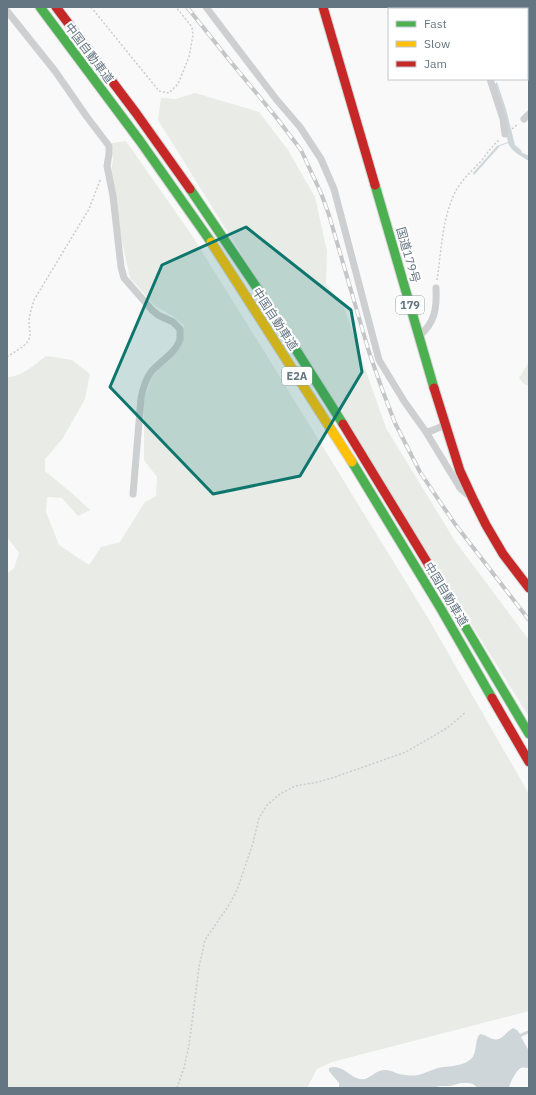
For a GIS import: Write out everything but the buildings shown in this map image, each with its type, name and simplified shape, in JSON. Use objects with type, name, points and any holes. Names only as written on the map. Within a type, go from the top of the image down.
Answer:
[{"type":"highway","name":"中国自動車道","points":[[40,7],[140,141],[206,235],[256,311],[364,481],[441,609],[529,762]]},
{"type":"highway","name":"中国自動車道","points":[[56,7],[94,56],[190,190],[274,315],[376,477],[529,734]]},
{"type":"highway","name":"国道179号","points":[[323,7],[445,425],[460,471],[486,525],[504,554],[529,588]]},
{"type":"street","points":[[206,7],[300,127],[321,159],[334,189],[379,360],[404,401],[426,432],[460,488],[473,499]]},
{"type":"street","points":[[7,11],[55,71],[109,146],[110,154],[107,166],[113,196],[121,267],[124,278],[152,310],[158,315],[173,322],[180,329],[180,340],[176,346],[152,371],[144,382],[140,398],[133,494]]},
{"type":"street","points":[[490,80],[503,119],[505,134]]},
{"type":"street","points":[[419,336],[429,327],[433,319],[437,296],[436,288]]},
{"type":"street","points":[[426,432],[445,425]]},
{"type":"path","points":[[91,7],[159,91],[169,93],[178,84],[189,57],[194,35],[192,27],[176,7]]},
{"type":"path","points":[[436,288],[444,228],[453,197],[463,181],[493,145],[505,134]]},
{"type":"path","points":[[7,357],[28,341],[31,332],[29,322],[34,300],[88,209],[107,166]]},
{"type":"path","points":[[177,1088],[184,1068],[189,1045],[199,967],[205,940],[229,905],[237,890],[253,843],[259,818],[267,805],[280,794],[295,786],[335,778],[406,752],[447,728],[466,712]]},
{"type":"highlighted area","points":[[246,227],[351,310],[362,372],[300,476],[213,494],[110,387],[162,265]]},
{"type":"shaded area","points":[[497,82],[506,109],[515,145],[522,151],[521,152],[529,156],[529,161],[514,151],[508,143],[500,146],[474,175],[473,173],[497,146],[508,142],[494,85]]},
{"type":"shaded area","points":[[195,93],[259,112],[288,150],[315,197],[327,251],[326,284],[344,307],[386,428],[455,541],[529,640],[529,717],[158,120],[161,98],[176,99]]},
{"type":"shaded area","points":[[126,141],[191,234],[264,351],[428,618],[529,794],[529,1011],[332,1062],[317,1069],[307,1088],[7,1088],[7,574],[14,568],[19,553],[7,537],[7,377],[18,375],[46,356],[72,360],[90,374],[85,399],[63,438],[45,459],[45,471],[90,510],[78,516],[62,498],[47,497],[46,512],[59,545],[89,565],[101,547],[120,542],[145,502],[156,496],[157,477],[144,460],[144,400],[151,379],[163,363],[181,344],[184,325],[154,305],[130,278],[121,237],[111,172],[113,160],[112,143]]},
{"type":"shaded area","points":[[529,362],[529,386],[524,384],[519,378]]},
{"type":"shaded area","points":[[513,1028],[520,1034],[529,1030],[529,1033],[521,1037],[529,1051],[529,1066],[528,1068],[521,1068],[517,1071],[509,1088],[478,1088],[473,1084],[461,1083],[432,1088],[339,1088],[339,1083],[329,1071],[329,1068],[338,1067],[360,1079],[367,1078],[381,1070],[388,1070],[403,1075],[418,1075],[439,1068],[463,1064],[473,1056],[477,1039],[480,1034],[496,1040]]},
{"type":"railway","points":[[187,7],[301,150],[321,193],[329,215],[369,352],[395,423],[420,472],[455,524],[529,620]]},
{"type":"traffic: fast","points":[[40,7],[140,141],[211,242]]},
{"type":"traffic: fast","points":[[375,185],[434,388]]},
{"type":"traffic: fast","points":[[190,189],[255,285],[343,424]]},
{"type":"traffic: fast","points":[[352,462],[441,609],[492,698]]},
{"type":"traffic: fast","points":[[430,567],[529,734]]},
{"type":"traffic: slow","points":[[211,242],[352,462]]},
{"type":"traffic: jam","points":[[56,7],[136,113],[190,189]]},
{"type":"traffic: jam","points":[[323,7],[375,185]]},
{"type":"traffic: jam","points":[[434,388],[460,471],[473,499],[503,554],[529,588]]},
{"type":"traffic: jam","points":[[343,424],[430,567]]},
{"type":"traffic: jam","points":[[492,698],[529,762]]}]
